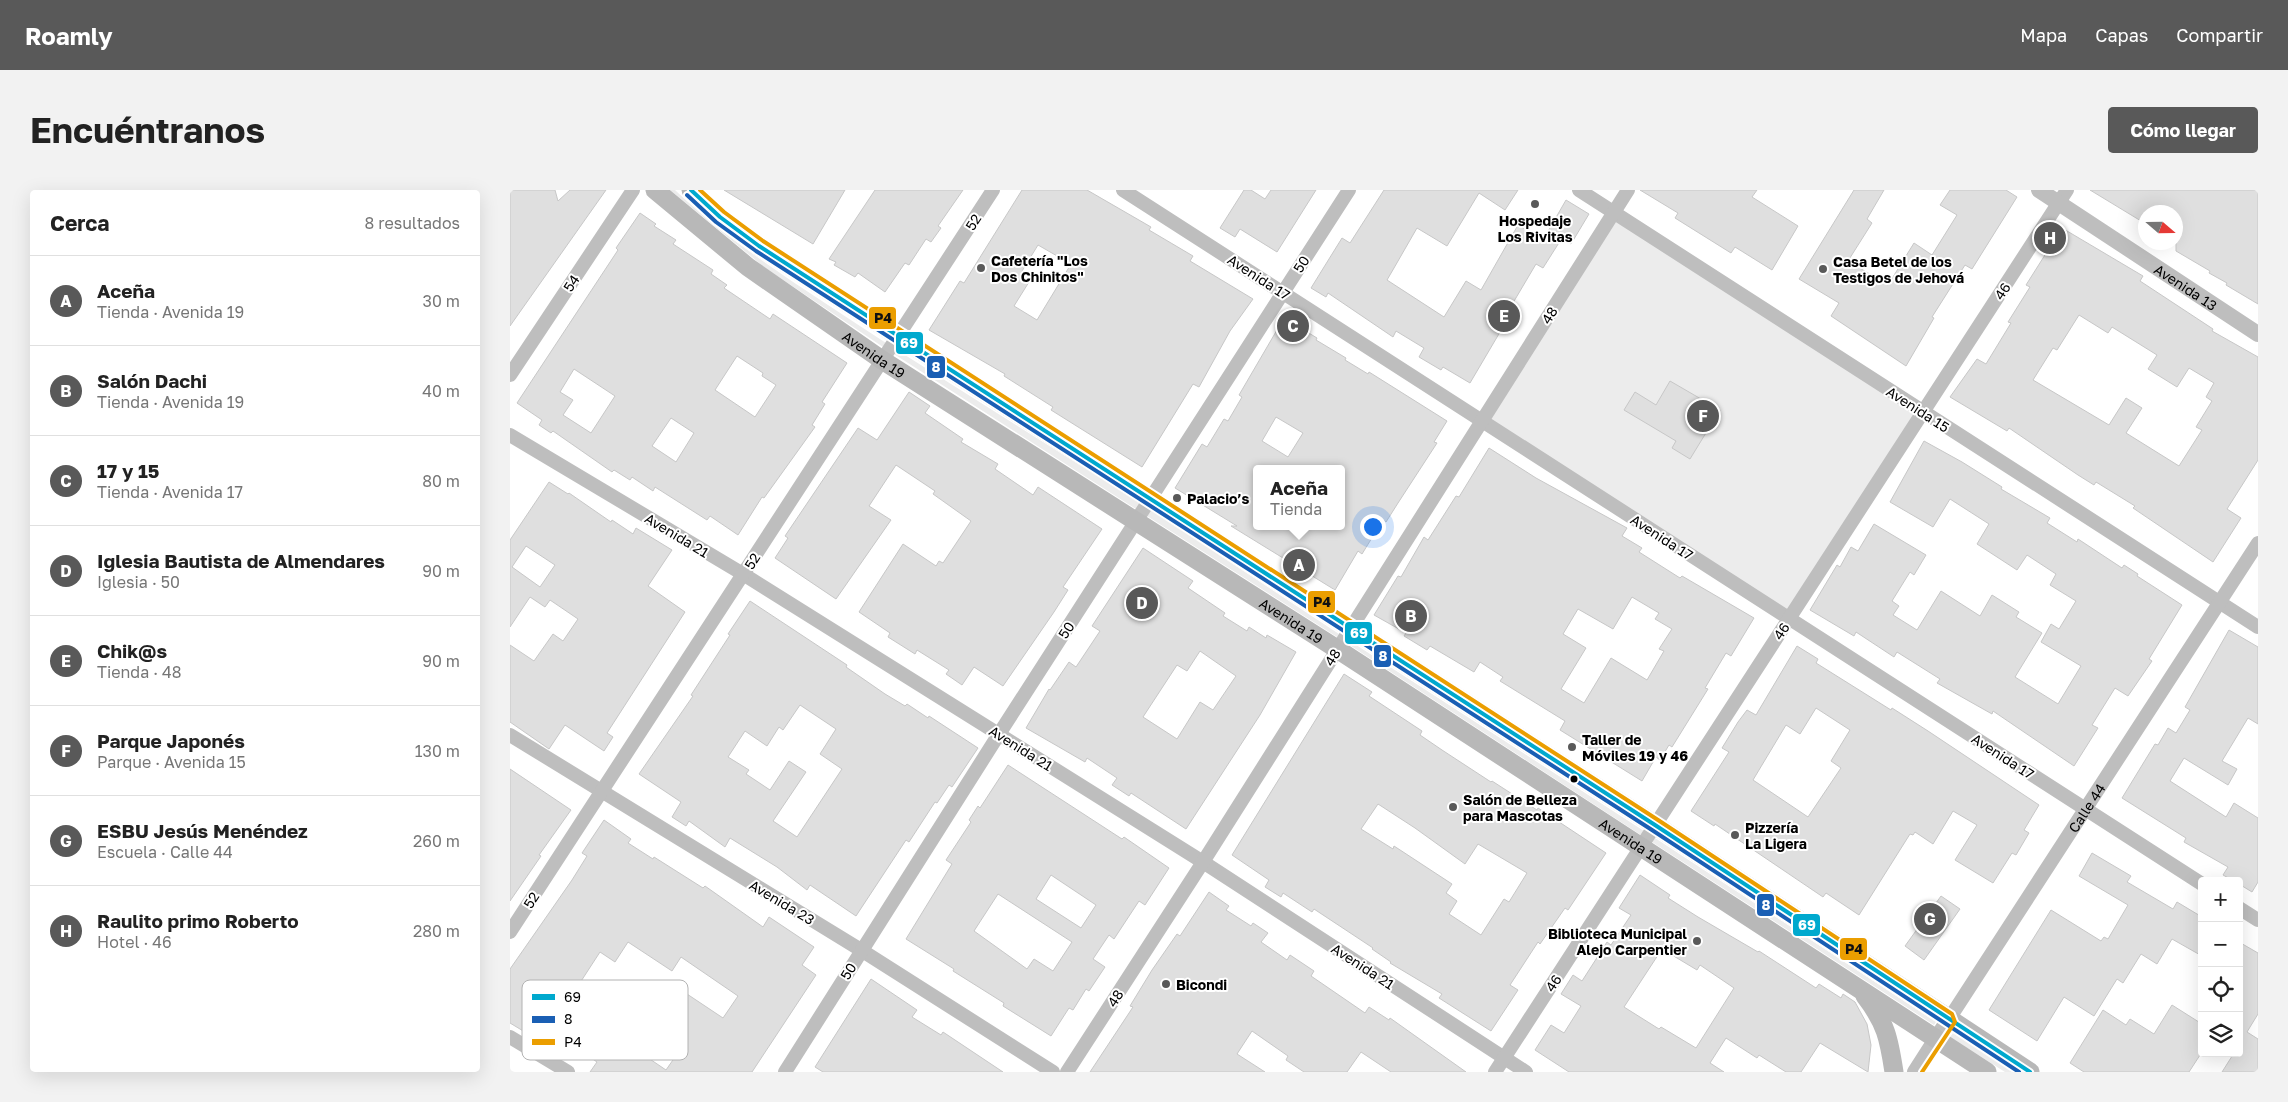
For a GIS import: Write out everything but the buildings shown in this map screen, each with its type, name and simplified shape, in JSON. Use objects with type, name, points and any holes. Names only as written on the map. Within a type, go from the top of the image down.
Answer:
[{"type":"main road","name":"Avenida 19","points":[[655,190],[748,268],[882,360],[1337,649],[1987,1072]]},
{"type":"main road","name":"Avenida 19","points":[[691,190],[720,217],[759,246],[1655,825],[2030,1072]]},
{"type":"main road","points":[[1854,984],[1875,1010],[1889,1036],[1894,1072]]},
{"type":"street","name":"54","points":[[510,375],[633,190]]},
{"type":"street","name":"52","points":[[510,932],[993,190]]},
{"type":"street","name":"Avenida 17","points":[[1123,190],[2198,881]]},
{"type":"street","name":"50","points":[[785,1072],[999,734],[1350,190]]},
{"type":"street","name":"Avenida 15","points":[[1579,190],[2258,627]]},
{"type":"street","name":"48","points":[[1067,1072],[1203,862],[1628,190]]},
{"type":"street","name":"Avenida 13","points":[[2039,190],[2063,196],[2258,334]]},
{"type":"street","name":"46","points":[[1495,1072],[2063,196]]},
{"type":"street","name":"Avenida 21","points":[[510,434],[743,574],[1203,862],[1526,1072]]},
{"type":"street","name":"Calle 44","points":[[1915,1072],[2258,543]]},
{"type":"street","name":"Avenida 23","points":[[510,735],[861,950],[1053,1072]]},
{"type":"street","points":[[2243,911],[2258,920]]},
{"type":"street","points":[[510,1037],[522,1044]]},
{"type":"street","points":[[548,1060],[568,1072]]},
{"type":"shaded area","points":[[670,190],[675,190],[699,212],[750,252],[886,343],[883,347],[764,267]]},
{"type":"shaded area","points":[[1614,213],[1923,412],[1789,619],[1482,421]]},
{"type":"shaded area","points":[[897,350],[1140,503],[1136,509],[894,354]]},
{"type":"shaded area","points":[[1151,510],[1339,634],[1337,637],[1147,516]]},
{"type":"shaded area","points":[[1350,641],[1644,831],[1641,835],[1348,644]]},
{"type":"shaded area","points":[[1655,838],[1936,1022],[1934,1025],[1652,842]]},
{"type":"shaded area","points":[[1953,1033],[2013,1072],[2005,1072],[1950,1037]]},
{"type":"transit line","name":"69","points":[[691,190],[720,217],[759,246],[1655,825],[2030,1072]]},
{"type":"transit line","name":"P4","points":[[700,190],[724,212],[763,241],[1658,820],[1952,1014],[1955,1022],[1922,1072]]},
{"type":"transit line","name":"8","points":[[687,195],[716,222],[756,251],[1652,830],[2019,1072]]},
{"type":"place","name":"Hospedaje Los Rivitas","points":[[1535,204]]},
{"type":"place","name":"Raulito primo Roberto","points":[[2050,238]]},
{"type":"place","name":"Cafetería \"Los Dos Chinitos\"","points":[[981,268]]},
{"type":"place","name":"Casa Betel de los Testigos de Jehová","points":[[1823,269]]},
{"type":"place","name":"Chik@s","points":[[1504,316]]},
{"type":"place","name":"17 y 15","points":[[1293,326]]},
{"type":"place","name":"Parque Japonés","points":[[1703,416]]},
{"type":"place","name":"Palacio’s","points":[[1177,498]]},
{"type":"place","name":"Aceña","points":[[1299,565]]},
{"type":"place","name":"Iglesia Bautista de Almendares","points":[[1142,603]]},
{"type":"place","name":"Salón Dachi","points":[[1411,616]]},
{"type":"place","name":"Taller de Móviles 19 y 46","points":[[1572,747]]},
{"type":"place","name":"Salón de Belleza para Mascotas","points":[[1453,807]]},
{"type":"place","name":"Pizzería La Ligera","points":[[1735,835]]},
{"type":"place","name":"ESBU Jesús Menéndez","points":[[1930,919]]},
{"type":"place","name":"Biblioteca Municipal Alejo Carpentier","points":[[1697,941]]},
{"type":"place","name":"Bicondi","points":[[1166,984]]}]
